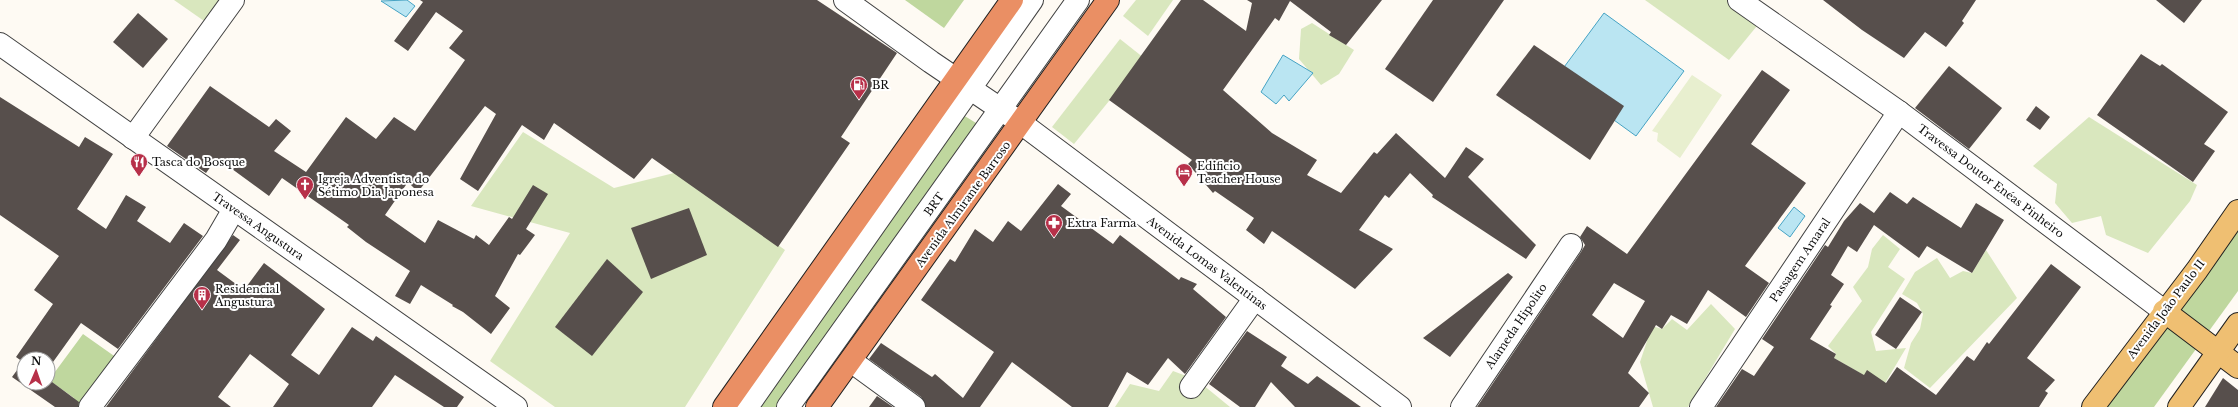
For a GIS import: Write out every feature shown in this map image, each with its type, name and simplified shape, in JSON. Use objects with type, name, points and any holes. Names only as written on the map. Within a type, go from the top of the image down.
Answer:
[{"type":"highway","points":[[724,407],[963,83],[1012,0]]},
{"type":"highway","name":"Avenida Almirante Barroso","points":[[817,407],[1108,0]]},
{"type":"main road","name":"Avenida João Paulo II","points":[[2093,407],[2164,311],[2197,270],[2238,211]]},
{"type":"main road","name":"Travessa Doutor Enéas Pinheiro","points":[[2164,311],[2217,353],[2238,367]]},
{"type":"main road","points":[[2179,407],[2238,324]]},
{"type":"street","points":[[133,138],[233,0]]},
{"type":"street","name":"Avenida Lomas Valentinas","points":[[845,0],[1021,123],[1400,407]]},
{"type":"street","points":[[747,407],[963,83],[1032,0]]},
{"type":"street","name":"BRT","points":[[788,407],[1078,0]]},
{"type":"street","name":"Travessa Doutor Enéas Pinheiro","points":[[1739,0],[1899,112],[2164,311]]},
{"type":"street","name":"Travessa Angustura","points":[[0,44],[516,407]]},
{"type":"street","name":"Passagem Amaral","points":[[1701,407],[1899,112]]},
{"type":"street","points":[[90,407],[216,240],[234,209]]},
{"type":"street","name":"Alameda Hipolito","points":[[1462,407],[1571,245]]},
{"type":"street","points":[[1192,388],[1255,298]]},
{"type":"street","points":[[851,361],[914,407]]},
{"type":"green space","points":[[174,0],[222,0],[207,23]]},
{"type":"green space","points":[[905,0],[964,0],[944,28]]},
{"type":"green space","points":[[1136,0],[1173,0],[1148,36],[1123,16]]},
{"type":"green space","points":[[1645,0],[1729,0],[1761,21],[1729,60]]},
{"type":"green space","points":[[1312,23],[1354,50],[1339,74],[1321,85],[1299,59],[1301,29]]},
{"type":"green space","points":[[1120,39],[1144,58],[1074,144],[1052,127]]},
{"type":"green space","points":[[1692,75],[1722,95],[1680,158],[1657,141],[1658,133],[1652,131]]},
{"type":"green space","points":[[963,115],[981,126],[777,407],[754,407]]},
{"type":"green space","points":[[2089,117],[2197,185],[2190,201],[2148,253],[2106,235],[2101,216],[2072,223],[2055,203],[2057,184],[2033,166]]},
{"type":"green space","points":[[523,132],[614,188],[678,172],[785,250],[685,407],[555,407],[490,361],[570,233],[471,206]]},
{"type":"green space","points":[[2238,222],[2238,291],[2154,407],[2104,407]]},
{"type":"green space","points":[[1883,235],[1900,249],[1888,267],[1905,279],[1871,332],[1876,351],[1906,348],[1884,385],[1919,407],[1834,358],[1836,354],[1828,346],[1862,301],[1853,287],[1868,267],[1872,249]]},
{"type":"green space","points":[[1986,250],[2017,298],[1930,388],[1904,368],[1911,343],[1920,329],[1923,314],[1917,303],[1902,294],[1915,272],[1937,258],[1950,278],[1963,271],[1972,273]]},
{"type":"green space","points":[[1711,304],[1735,329],[1688,407],[1653,407],[1640,362],[1647,341],[1641,337],[1649,325],[1662,329],[1672,319],[1687,330]]},
{"type":"green space","points":[[83,334],[117,358],[83,407],[75,407],[74,398],[56,385],[56,371]]},
{"type":"green space","points":[[1173,371],[1197,380],[1230,407],[1115,407],[1130,384],[1159,391]]},
{"type":"water","points":[[407,0],[415,6],[406,17],[381,1]]},
{"type":"water","points":[[1604,13],[1684,71],[1636,136],[1556,78]]},
{"type":"water","points":[[1283,55],[1313,73],[1289,101],[1284,95],[1276,104],[1261,92]]},
{"type":"water","points":[[1794,207],[1805,216],[1790,237],[1778,228]]},
{"type":"building","points":[[420,0],[817,0],[897,53],[841,137],[850,143],[778,247],[652,158],[634,179],[554,123],[544,140],[522,125],[478,191],[460,179],[496,114],[485,106],[421,188],[414,188],[408,182],[385,215],[425,243],[438,220],[474,239],[476,235],[489,245],[509,217],[512,219],[533,185],[548,194],[526,229],[535,235],[520,255],[518,254],[495,296],[510,308],[491,334],[463,312],[452,306],[453,305],[421,285],[410,304],[395,296],[410,271],[366,242],[347,227],[349,225],[282,178],[269,196],[217,158],[206,173],[167,146],[210,86],[269,127],[276,119],[291,131],[274,151],[306,172],[346,117],[376,139],[394,117],[415,131],[465,60],[449,48],[463,31],[436,12],[408,51],[394,41],[423,2]]},
{"type":"building","points":[[1181,0],[1203,0],[1246,31],[1252,3],[1247,0],[1382,0],[1346,45],[1329,35],[1331,32],[1290,1],[1279,21],[1275,18],[1223,90],[1272,133],[1317,160],[1307,175],[1341,193],[1374,152],[1377,154],[1396,133],[1445,178],[1466,147],[1484,159],[1468,177],[1536,245],[1526,259],[1432,197],[1433,195],[1410,173],[1389,198],[1385,195],[1359,230],[1393,249],[1355,289],[1272,231],[1264,244],[1246,230],[1254,218],[1215,191],[1213,193],[1188,164],[1192,160],[1109,100]]},
{"type":"building","points":[[1433,0],[1504,0],[1433,102],[1385,69]]},
{"type":"building","points":[[1823,0],[1976,0],[1962,21],[1964,23],[1946,47],[1925,32],[1904,58],[1862,30]]},
{"type":"building","points":[[2156,0],[2202,0],[2184,23]]},
{"type":"building","points":[[138,13],[168,39],[143,68],[113,42]]},
{"type":"building","points":[[1534,45],[1624,106],[1590,160],[1496,95]]},
{"type":"building","points":[[2141,54],[2160,66],[2162,64],[2228,112],[2204,144],[2215,151],[2193,182],[2097,115]]},
{"type":"building","points":[[1949,66],[2002,108],[1969,149],[1915,108]]},
{"type":"building","points":[[1762,70],[1790,90],[1751,144],[1806,183],[1745,266],[1769,283],[1746,317],[1708,290],[1687,324],[1671,315],[1662,329],[1656,325],[1628,373],[1649,393],[1639,407],[1477,407],[1581,252],[1585,245],[1580,237],[1587,226],[1627,254]],"holes":[[[1614,283],[1645,301],[1623,338],[1592,315]]]},
{"type":"building","points":[[0,97],[79,147],[85,137],[113,154],[77,209],[106,229],[126,195],[146,207],[137,221],[170,243],[184,223],[203,236],[118,349],[81,323],[56,358],[56,351],[20,351],[53,304],[34,290],[59,256],[0,215]]},
{"type":"building","points":[[2036,106],[2050,117],[2040,130],[2026,120]]},
{"type":"building","points":[[1058,184],[1071,194],[1061,206],[1113,244],[1120,235],[1179,280],[1181,277],[1197,284],[1193,289],[1226,317],[1185,374],[1168,358],[1148,385],[1127,372],[1108,407],[1072,407],[1012,362],[980,407],[926,407],[921,397],[869,359],[881,343],[932,377],[935,374],[963,398],[994,352],[921,300],[950,259],[955,262],[975,229],[993,242],[1008,221],[1021,231]]},
{"type":"building","points":[[1890,192],[1907,204],[1913,197],[1961,228],[1976,203],[2004,220],[1972,273],[1927,246],[1919,258],[1874,225],[1857,252],[1848,246],[1831,275],[1844,284],[1830,305],[1832,306],[1810,339],[1836,354],[1834,358],[1864,375],[1867,370],[1886,383],[1897,367],[1936,395],[1967,356],[1974,361],[1987,342],[1989,344],[2051,264],[2081,287],[2027,358],[2055,380],[2045,391],[2048,393],[2039,407],[1716,407],[1742,369],[1754,376],[1774,347],[1762,339],[1825,245],[1828,247],[1844,221],[1860,203],[1874,213]]},
{"type":"building","points":[[689,208],[707,255],[651,279],[631,228]]},
{"type":"building","points":[[233,235],[240,240],[217,270],[244,290],[264,263],[325,309],[291,355],[319,375],[352,327],[373,341],[376,336],[464,397],[457,407],[444,407],[395,375],[372,407],[273,407],[289,384],[250,354],[218,397],[231,407],[106,407]]},
{"type":"building","points":[[607,259],[643,292],[592,356],[555,327]]},
{"type":"building","points":[[1508,273],[1513,277],[1450,357],[1423,338]]},
{"type":"building","points":[[1900,297],[1922,312],[1896,349],[1875,335]]},
{"type":"building","points":[[1247,331],[1287,357],[1281,366],[1308,384],[1317,376],[1361,407],[1295,407],[1271,382],[1255,407],[1240,407],[1209,384]]},
{"type":"building","points":[[16,372],[16,380],[12,377]]},
{"type":"building","points":[[2223,378],[2238,390],[2238,407],[2205,407]]},
{"type":"building","points":[[56,385],[79,402],[78,407],[55,407],[32,391],[56,391]]},
{"type":"building","points":[[877,396],[893,407],[869,407]]},
{"type":"place","name":"BR","points":[[859,100]]},
{"type":"place","name":"Tasca do Bosque","points":[[139,177]]},
{"type":"place","name":"Edificio Teacher House","points":[[1184,187]]},
{"type":"place","name":"Igreja Adventista do Sétimo Dia Japonesa","points":[[305,200]]},
{"type":"place","name":"Extra Farma","points":[[1054,238]]},
{"type":"place","name":"Residencial Angustura","points":[[202,310]]}]
